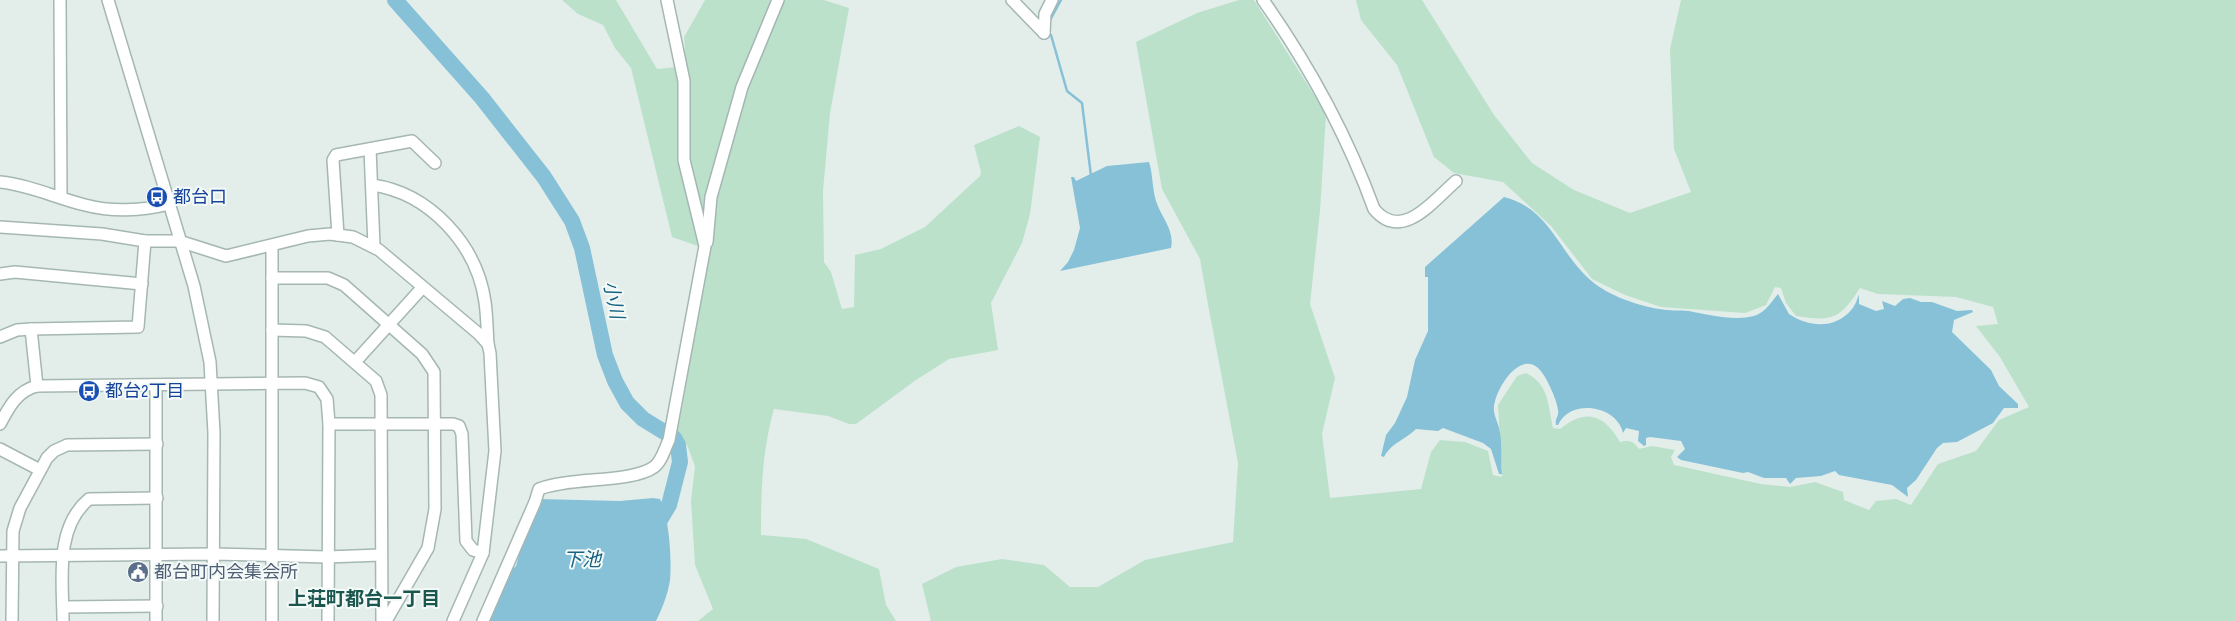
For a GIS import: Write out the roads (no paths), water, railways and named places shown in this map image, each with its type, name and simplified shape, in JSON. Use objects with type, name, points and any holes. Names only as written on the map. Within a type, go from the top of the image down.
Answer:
[{"type":"street","points":[[60,0],[62,197]]},
{"type":"street","points":[[108,0],[194,286],[207,347],[213,385],[213,621]]},
{"type":"street","points":[[667,0],[684,82],[684,160],[705,246]]},
{"type":"street","points":[[483,621],[535,502],[538,489],[554,483],[632,475],[654,467],[660,460],[670,433],[705,246],[708,240],[711,197],[742,87],[778,0]]},
{"type":"street","points":[[1012,0],[1044,33],[1045,14],[1052,0]]},
{"type":"street","points":[[1263,0],[1296,47],[1336,122],[1374,209],[1380,215],[1390,222],[1410,221],[1456,181]]},
{"type":"street","points":[[338,235],[332,160],[336,155],[412,141],[435,163]]},
{"type":"street","points":[[370,149],[374,246]]},
{"type":"street","points":[[0,182],[26,186],[85,205],[106,208],[128,210],[169,204]]},
{"type":"street","points":[[372,185],[388,187],[418,200],[437,213],[456,235],[470,256],[481,283],[485,302],[495,451],[483,553],[452,621]]},
{"type":"street","points":[[0,227],[102,234],[146,241],[179,241],[226,256],[308,236],[338,235],[353,238],[374,246],[479,334],[488,344]]},
{"type":"street","points":[[0,337],[17,330],[138,327],[146,241]]},
{"type":"street","points":[[272,246],[272,621]]},
{"type":"street","points":[[0,274],[15,272],[142,284]]},
{"type":"street","points":[[272,278],[328,278],[344,285],[422,354],[434,372],[435,510],[428,548],[386,621]]},
{"type":"street","points":[[355,362],[422,288]]},
{"type":"street","points":[[31,329],[38,386]]},
{"type":"street","points":[[272,330],[317,333],[325,337],[376,381],[381,395],[382,621]]},
{"type":"street","points":[[0,424],[10,404],[25,391],[38,386],[305,384],[319,387],[327,398],[329,424],[328,621]]},
{"type":"street","points":[[156,385],[156,621]]},
{"type":"street","points":[[329,424],[380,423],[459,426],[462,434],[466,541],[472,550],[483,553]]},
{"type":"street","points":[[12,621],[6,556],[20,508],[40,470],[54,451],[67,445],[157,444]]},
{"type":"street","points":[[0,449],[40,470]]},
{"type":"street","points":[[63,621],[63,556],[65,536],[80,506],[89,499],[157,498]]},
{"type":"street","points":[[6,556],[214,554],[327,557],[381,555]]},
{"type":"street","points":[[63,607],[156,606]]},
{"type":"water","points":[[1149,162],[1156,201],[1171,235],[1171,248],[1060,271],[1068,262],[1074,250],[1080,228],[1071,177],[1074,177],[1076,181],[1107,166]]},
{"type":"water","points":[[1504,197],[1519,202],[1542,220],[1577,266],[1594,283],[1620,298],[1650,307],[1738,318],[1754,316],[1762,312],[1778,294],[1789,314],[1797,319],[1814,324],[1831,323],[1846,316],[1859,295],[1859,304],[1876,311],[1884,309],[1882,301],[1895,306],[1903,299],[1910,298],[1921,302],[1932,302],[1957,311],[1972,310],[1973,312],[1954,320],[1952,332],[1991,370],[1999,386],[2018,404],[2018,408],[2004,408],[1993,423],[1957,442],[1943,443],[1937,448],[1916,480],[1907,488],[1908,497],[1892,485],[1839,475],[1835,471],[1821,476],[1796,478],[1790,484],[1786,478],[1764,478],[1748,472],[1743,473],[1681,460],[1677,457],[1685,449],[1681,441],[1650,437],[1646,438],[1646,445],[1644,446],[1638,441],[1639,431],[1626,428],[1623,433],[1619,424],[1612,416],[1593,408],[1582,408],[1572,411],[1564,416],[1556,425],[1558,410],[1550,388],[1543,374],[1536,366],[1528,364],[1512,371],[1496,397],[1494,406],[1501,439],[1502,474],[1499,474],[1491,449],[1483,443],[1443,428],[1438,431],[1416,429],[1390,448],[1384,457],[1381,456],[1386,435],[1395,423],[1407,397],[1415,360],[1428,331],[1428,277],[1425,277],[1425,267]]},
{"type":"water","name":"下池","points":[[538,499],[620,501],[660,499],[666,516],[671,561],[668,591],[656,621],[480,621],[505,577],[516,566],[532,508]]},
{"type":"waterway","name":"小川","points":[[395,0],[482,98],[544,177],[572,221],[582,248],[605,355],[615,381],[627,403],[643,419],[674,438],[678,445],[680,462],[669,505],[654,530]]},
{"type":"waterway","points":[[1049,22],[1061,0]]},
{"type":"waterway","points":[[1051,35],[1067,91],[1082,103],[1091,176]]},
{"type":"place","name":"都台口","points":[[157,197]]},
{"type":"place","name":"都台2丁目","points":[[89,391]]},
{"type":"place","name":"都台町内会集会所","points":[[138,572]]},
{"type":"district","name":"上荘町都台一丁目","points":[[364,599]]}]
